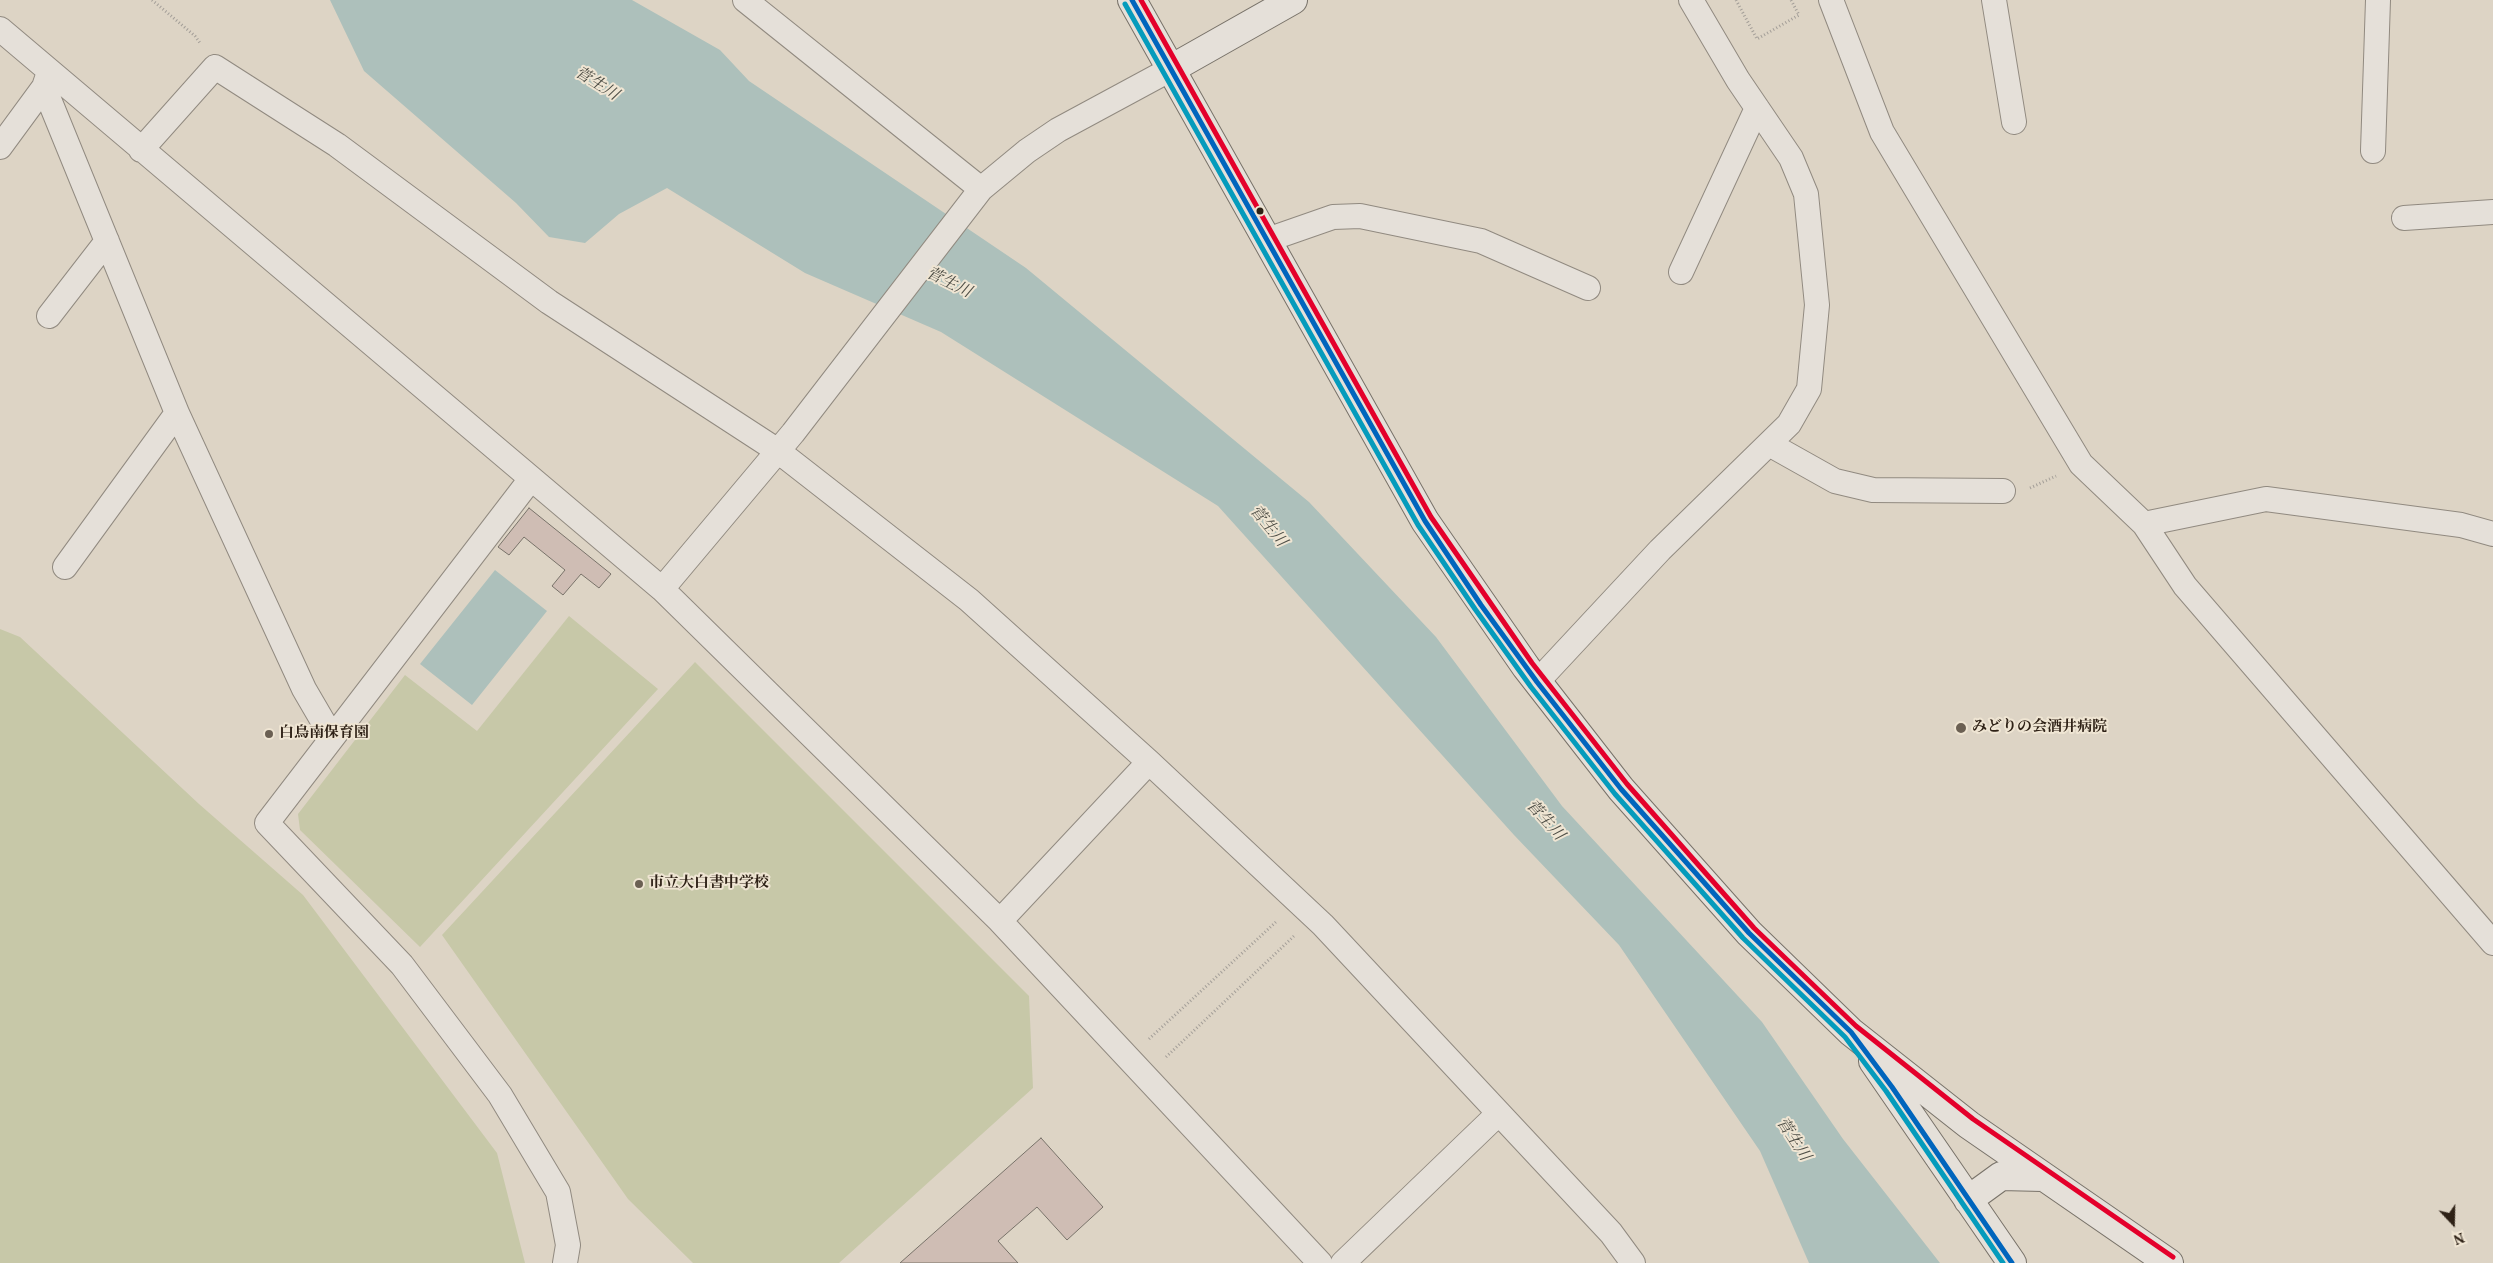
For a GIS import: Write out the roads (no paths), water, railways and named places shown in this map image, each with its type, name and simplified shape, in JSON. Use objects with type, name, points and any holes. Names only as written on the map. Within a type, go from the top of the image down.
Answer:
[{"type":"main road","points":[[1132,0],[1425,521],[1481,605],[1537,682],[1621,789],[1750,933],[1850,1032],[1969,1125],[2169,1263]]},
{"type":"main road","points":[[1171,69],[1293,0]]},
{"type":"main road","points":[[1850,1032],[1892,1087],[2012,1263]]},
{"type":"main road","points":[[1968,1200],[2001,1176],[2043,1176]]},
{"type":"street","points":[[745,0],[975,197]]},
{"type":"street","points":[[1537,682],[1660,550],[1789,424],[1808,390],[1817,305],[1806,194],[1791,158],[1757,108],[1690,0]]},
{"type":"street","points":[[1831,0],[1882,132],[2081,464],[2144,524],[2185,586],[2493,943]]},
{"type":"street","points":[[1994,0],[2014,122]]},
{"type":"street","points":[[2373,151],[2378,0]]},
{"type":"street","points":[[0,29],[47,79],[141,150],[530,480],[662,589],[1000,921],[1320,1263]]},
{"type":"street","points":[[141,150],[216,67],[336,145],[549,302],[786,442],[969,600],[1149,762],[1306,909],[1612,1233],[1633,1263]]},
{"type":"street","points":[[662,589],[786,442],[975,197],[1026,151],[1058,130],[1171,69]]},
{"type":"street","points":[[0,147],[47,79]]},
{"type":"street","points":[[47,79],[107,241],[178,413],[304,689],[332,737]]},
{"type":"street","points":[[1681,272],[1757,108]]},
{"type":"street","points":[[2404,218],[2493,212]]},
{"type":"street","points":[[1267,240],[1333,217],[1360,216],[1481,241],[1588,288]]},
{"type":"street","points":[[49,316],[107,241]]},
{"type":"street","points":[[65,567],[178,413]]},
{"type":"street","points":[[1769,444],[1835,480],[1873,490],[2003,490]]},
{"type":"street","points":[[530,480],[266,823],[402,964],[500,1095],[558,1192],[568,1245],[565,1263]]},
{"type":"street","points":[[2144,524],[2266,499],[2461,525],[2493,534]]},
{"type":"street","points":[[1000,921],[1149,762]]},
{"type":"street","points":[[1343,1263],[1498,1114]]},
{"type":"water","name":"菅生川","points":[[330,0],[632,0],[720,50],[749,81],[1026,268],[1309,502],[1436,637],[1562,806],[1762,1022],[1843,1139],[1940,1263],[1809,1263],[1760,1151],[1619,945],[1514,835],[1218,506],[941,332],[805,273],[667,188],[619,214],[585,243],[549,237],[516,203],[364,71]]},
{"type":"water","points":[[495,570],[547,611],[472,705],[420,664]]},
{"type":"place","name":"みどりの会酒井病院","points":[[1961,728]]},
{"type":"place","name":"白鳥南保育園","points":[[269,734]]},
{"type":"place","name":"市立大白書中学校","points":[[639,884]]}]
